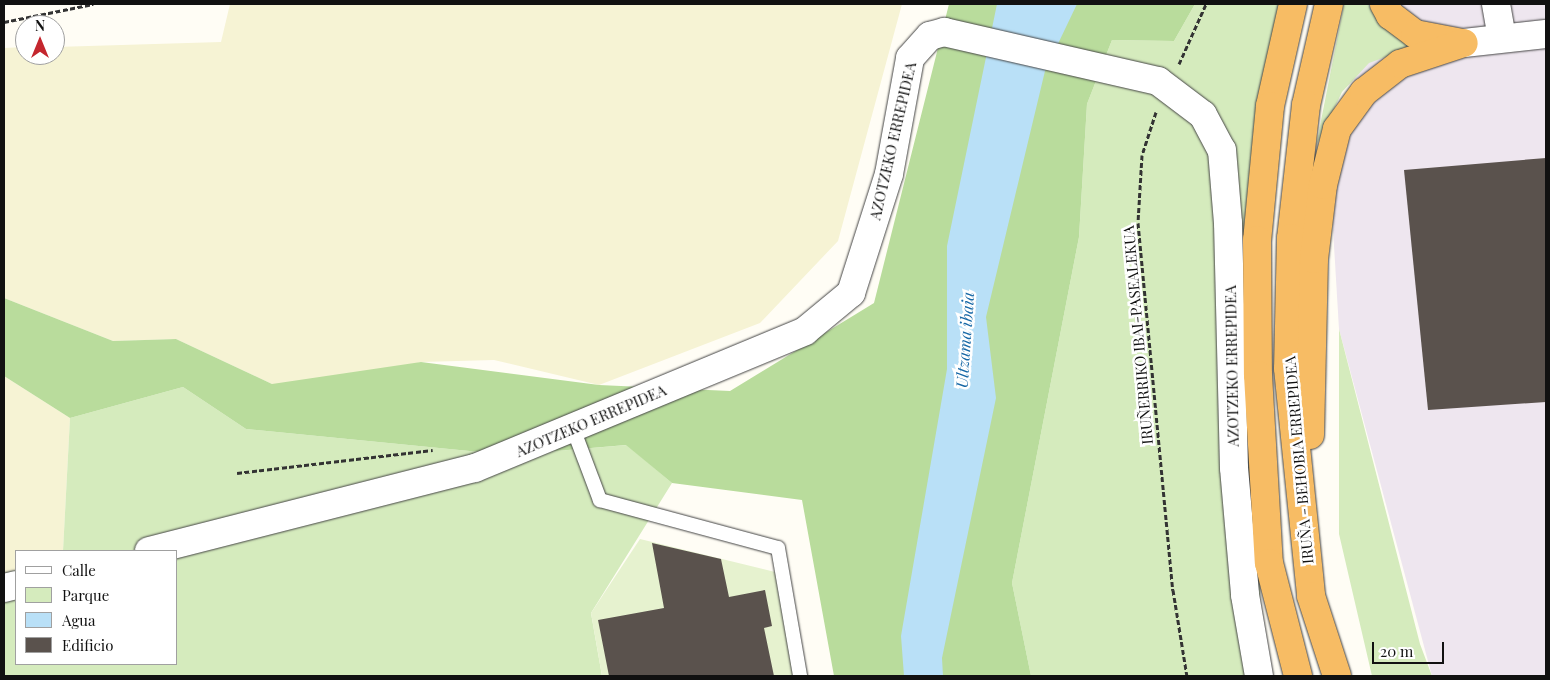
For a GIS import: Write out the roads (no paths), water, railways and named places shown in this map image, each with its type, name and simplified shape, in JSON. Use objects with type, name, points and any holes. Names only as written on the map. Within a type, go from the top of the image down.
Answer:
[{"type":"highway","points":[[1293,4],[1270,106],[1257,240],[1258,365],[1270,564],[1298,676]]},
{"type":"highway","name":"IRUÑA - BEHOBIA ERREPIDEA","points":[[1329,4],[1306,105],[1291,238],[1288,368],[1311,596],[1337,676]]},
{"type":"highway","points":[[1384,4],[1390,15],[1415,34],[1464,43]]},
{"type":"highway","points":[[1307,559],[1314,260],[1323,185],[1337,128],[1364,92],[1400,64],[1464,43]]},
{"type":"street","points":[[1496,4],[1502,37]]},
{"type":"street","name":"AZOTZEKO ERREPIDEA","points":[[153,550],[475,468],[574,430],[805,331],[851,293],[889,174],[910,58],[930,36],[944,32],[1116,70],[1168,88],[1203,115],[1222,150],[1228,223],[1234,468],[1245,595],[1259,676]]},
{"type":"street","points":[[1464,43],[1502,37],[1546,34]]},
{"type":"lane","points":[[574,430],[600,500],[778,548],[800,676]]},
{"type":"water","name":"Ultzama ibaia","points":[[997,4],[1077,4],[1045,71],[986,317],[996,398],[942,658],[943,676],[904,676],[901,636],[947,369],[947,246]]}]
